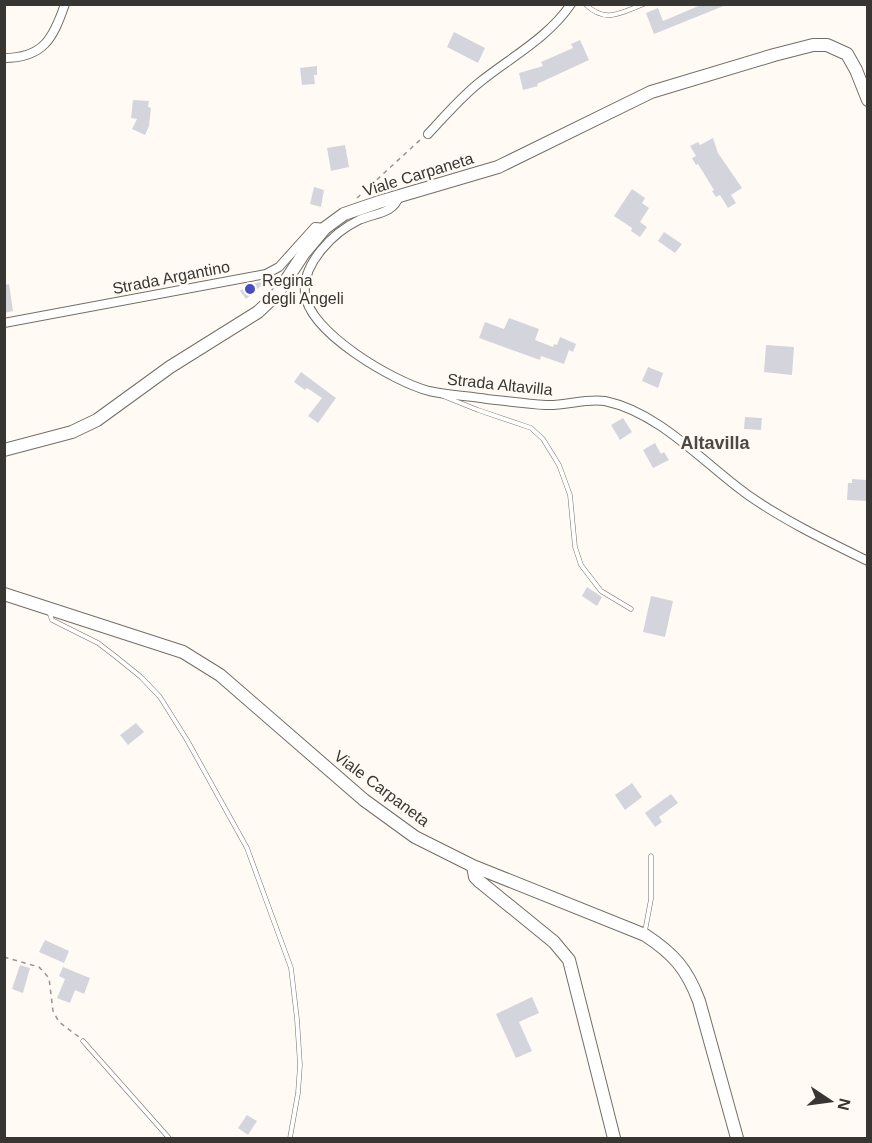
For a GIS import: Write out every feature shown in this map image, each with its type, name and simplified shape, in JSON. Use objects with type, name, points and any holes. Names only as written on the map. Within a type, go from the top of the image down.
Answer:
[{"type":"main road","name":"Viale Carpaneta","points":[[4,450],[72,432],[97,420],[170,367],[258,312],[277,294],[325,228],[344,214],[498,167],[651,92],[813,45],[827,45],[847,54],[856,70],[867,100]]},
{"type":"main road","name":"Viale Carpaneta","points":[[4,594],[183,652],[220,675],[364,800],[415,837],[473,867],[645,935],[664,947],[682,966],[692,982],[737,1138]]},
{"type":"main road","points":[[473,867],[475,877],[479,881],[554,942],[569,960],[614,1138]]},
{"type":"street","points":[[4,58],[27,56],[38,51],[53,32],[65,4]]},
{"type":"street","points":[[428,134],[471,90],[516,57],[557,22],[571,4]]},
{"type":"street","name":"Strada Altavilla","points":[[399,196],[392,209],[359,220],[339,232],[327,244],[307,274],[304,290],[306,300],[325,330],[340,343],[402,381],[435,392],[546,405],[601,401],[620,406],[660,426],[749,495],[823,540],[867,561]]},
{"type":"street","name":"Strada Argantino","points":[[4,323],[266,274],[279,267],[315,227],[325,228]]},
{"type":"lane","points":[[585,4],[594,13],[605,17],[644,4]]},
{"type":"lane","points":[[435,392],[478,411],[531,428],[543,439],[559,465],[570,495],[575,547],[581,565],[601,591],[631,609]]},
{"type":"lane","points":[[49,607],[52,620],[107,650],[141,676],[160,697],[187,740],[247,848],[291,968],[300,1065],[298,1093],[290,1138]]},
{"type":"lane","points":[[645,935],[651,899],[651,856]]},
{"type":"lane","points":[[83,1041],[169,1138]]},
{"type":"path","points":[[357,198],[428,134]]},
{"type":"path","points":[[4,957],[39,967],[49,978],[53,1011],[59,1023],[83,1041]]},
{"type":"building","points":[[703,4],[726,5],[654,34],[646,13],[658,8],[663,21]]},
{"type":"building","points":[[454,32],[485,48],[478,63],[447,47]]},
{"type":"building","points":[[580,40],[589,60],[537,84],[538,86],[523,90],[519,73],[543,66],[541,62],[573,48],[571,44]]},
{"type":"building","points":[[317,66],[317,75],[314,75],[315,84],[302,85],[300,68]]},
{"type":"building","points":[[133,100],[149,101],[148,107],[151,108],[149,126],[145,135],[132,129],[137,119],[131,118]]},
{"type":"building","points":[[713,138],[718,153],[742,188],[731,195],[736,203],[728,208],[720,195],[716,197],[698,164],[696,165],[692,158],[696,156],[690,146],[698,142],[700,145]]},
{"type":"building","points":[[345,145],[349,167],[331,171],[327,148]]},
{"type":"building","points":[[314,187],[324,190],[321,207],[310,204]]},
{"type":"building","points":[[632,189],[645,198],[642,203],[649,208],[640,222],[647,227],[640,237],[631,231],[632,228],[614,216]]},
{"type":"building","points":[[664,232],[682,244],[675,253],[658,241]]},
{"type":"building","name":"Regina degli Angeli","points":[[260,282],[262,285],[246,299],[240,291],[248,285]]},
{"type":"building","points":[[9,284],[13,311],[4,313],[4,285]]},
{"type":"building","points":[[509,318],[539,329],[535,340],[553,347],[554,344],[557,345],[560,337],[576,344],[573,352],[569,350],[564,364],[541,356],[540,360],[479,338],[485,322],[504,329]]},
{"type":"building","points":[[766,345],[794,347],[792,375],[764,372]]},
{"type":"building","points":[[648,367],[663,373],[658,388],[642,381]]},
{"type":"building","points":[[301,372],[336,398],[318,423],[308,416],[322,398],[294,382]]},
{"type":"building","points":[[745,417],[762,418],[761,430],[744,429]]},
{"type":"building","points":[[623,418],[632,432],[620,440],[611,425]]},
{"type":"building","points":[[655,443],[661,454],[664,452],[669,460],[653,468],[643,450]]},
{"type":"building","points":[[852,479],[867,480],[867,501],[847,500],[848,483],[852,483]]},
{"type":"building","points":[[587,587],[602,597],[597,606],[582,596]]},
{"type":"building","points":[[651,596],[673,601],[665,637],[643,632]]},
{"type":"building","points":[[136,723],[144,732],[128,745],[120,735]]},
{"type":"building","points":[[632,783],[642,797],[625,810],[615,795]]},
{"type":"building","points":[[671,794],[678,803],[659,817],[662,822],[655,827],[645,813]]},
{"type":"building","points":[[45,940],[69,951],[64,963],[39,952]]},
{"type":"building","points":[[20,965],[30,968],[23,993],[12,989]]},
{"type":"building","points":[[63,967],[90,978],[84,994],[75,990],[70,1003],[57,998],[65,979],[59,976]]},
{"type":"building","points":[[532,997],[539,1013],[519,1022],[532,1051],[516,1058],[496,1014]]},
{"type":"building","points":[[247,1115],[257,1121],[248,1135],[238,1128]]},
{"type":"place","name":"Regina degli Angeli","points":[[250,289]]},
{"type":"district","name":"Altavilla","points":[[715,443]]}]
